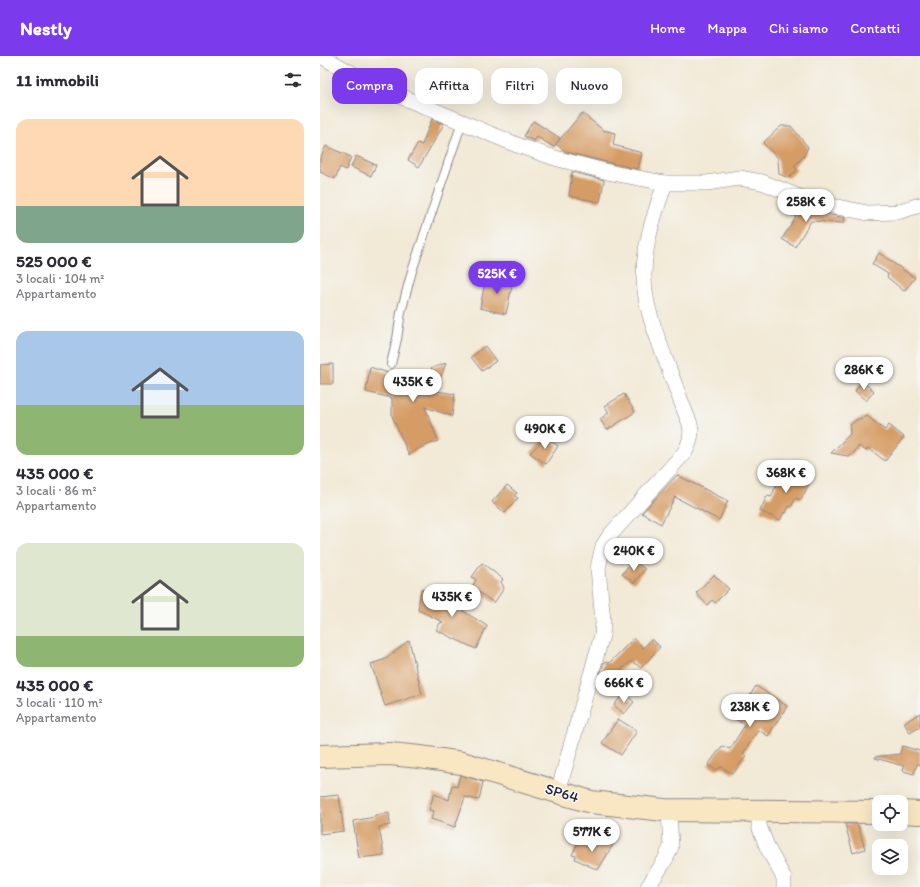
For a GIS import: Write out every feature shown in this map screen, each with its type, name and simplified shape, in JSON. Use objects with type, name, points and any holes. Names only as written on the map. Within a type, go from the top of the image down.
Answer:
[{"type":"street","points":[[321,56],[369,83],[517,145],[555,158],[612,173],[665,183],[707,183],[739,178],[762,182],[812,202],[868,213],[898,212],[920,206]]},
{"type":"street","points":[[558,792],[602,635],[603,622],[598,568],[602,551],[610,535],[686,452],[692,434],[690,424],[650,319],[646,300],[644,275],[646,247],[651,223],[665,183]]},
{"type":"street","name":"SP64","points":[[320,756],[390,754],[462,763],[592,802],[669,810],[872,812]]},
{"type":"street","points":[[648,887],[665,860],[671,847],[669,810]]},
{"type":"street","points":[[759,811],[758,826],[768,850],[784,878],[784,887]]},
{"type":"street","points":[[908,812],[920,813]]},
{"type":"lane","points":[[391,364],[401,312],[412,271],[462,122]]},
{"type":"building","points":[[582,113],[603,130],[615,133],[613,145],[642,153],[638,169],[566,152],[556,144]]},
{"type":"building","points":[[432,119],[444,124],[419,167],[408,160],[418,143],[422,145]]},
{"type":"building","points":[[533,121],[560,138],[554,147],[537,137],[534,141],[524,136]]},
{"type":"building","points":[[781,126],[791,126],[808,147],[804,156],[794,166],[797,170],[789,178],[779,174],[778,158],[763,143]]},
{"type":"building","points":[[326,146],[351,157],[346,170],[340,167],[335,179],[320,172],[320,159]]},
{"type":"building","points":[[356,156],[376,165],[371,176],[351,167]]},
{"type":"building","points":[[572,172],[604,180],[600,202],[569,196]]},
{"type":"building","points":[[796,205],[810,211],[845,218],[844,223],[811,221],[795,247],[782,239],[796,217],[792,214]]},
{"type":"building","points":[[879,253],[915,278],[904,291],[887,277],[888,274],[872,264]]},
{"type":"building","points":[[489,276],[513,281],[506,314],[480,308],[485,282],[487,283]]},
{"type":"building","points":[[485,346],[496,361],[482,371],[471,357]]},
{"type":"building","points":[[446,363],[436,391],[455,394],[452,416],[425,407],[438,441],[420,448],[409,455],[392,416],[392,398],[366,392],[370,367],[388,373],[425,377],[432,368]]},
{"type":"building","points":[[333,364],[333,384],[320,384],[320,365]]},
{"type":"building","points":[[862,381],[874,391],[866,401],[855,391]]},
{"type":"building","points":[[624,394],[635,412],[607,430],[600,419],[609,413],[605,406]]},
{"type":"building","points":[[867,416],[885,430],[889,425],[904,437],[885,461],[868,448],[866,451],[859,446],[852,455],[848,456],[831,453],[850,434],[850,425],[856,420]]},
{"type":"building","points":[[546,437],[558,446],[546,464],[530,453]]},
{"type":"building","points":[[785,467],[811,480],[801,500],[796,498],[791,507],[789,506],[786,513],[784,512],[780,520],[760,511],[767,496],[771,497]]},
{"type":"building","points":[[677,475],[728,501],[719,520],[675,497],[661,524],[642,513]]},
{"type":"building","points":[[507,485],[517,493],[514,496],[518,498],[505,513],[492,502]]},
{"type":"building","points":[[633,560],[645,569],[634,583],[622,574]]},
{"type":"building","points":[[482,563],[503,579],[501,582],[504,588],[494,603],[472,587],[476,580],[472,577]]},
{"type":"building","points":[[714,575],[729,589],[715,603],[712,600],[707,605],[696,593]]},
{"type":"building","points":[[421,589],[462,600],[463,611],[487,626],[476,649],[436,630],[440,623],[443,622],[418,610]]},
{"type":"building","points":[[634,638],[643,648],[652,639],[660,647],[641,668],[632,661],[620,670],[618,686],[603,684],[598,681],[604,662],[609,663]]},
{"type":"building","points":[[409,640],[422,694],[385,706],[371,664],[386,659]]},
{"type":"building","points":[[756,686],[787,706],[768,736],[758,730],[743,754],[746,756],[733,774],[721,767],[716,770],[708,765],[722,746],[730,749],[745,725],[735,719]]},
{"type":"building","points":[[624,693],[634,702],[624,714],[614,705]]},
{"type":"building","points":[[920,713],[920,727],[910,733],[904,723]]},
{"type":"building","points":[[618,719],[637,731],[621,755],[602,743]]},
{"type":"building","points":[[902,746],[920,751],[920,765],[917,764],[914,774],[903,771],[904,766],[875,758],[900,754]]},
{"type":"building","points":[[460,775],[483,782],[479,800],[465,797],[455,827],[431,819],[434,811],[429,810],[434,794],[449,800],[452,785],[457,787]]},
{"type":"building","points":[[339,795],[344,831],[320,834],[320,797]]},
{"type":"building","points":[[389,813],[390,825],[379,827],[384,855],[359,858],[353,821]]},
{"type":"building","points":[[845,824],[856,824],[858,826],[865,849],[853,853]]},
{"type":"building","points":[[580,838],[589,842],[614,843],[598,870],[575,859],[576,856],[572,855]]}]
